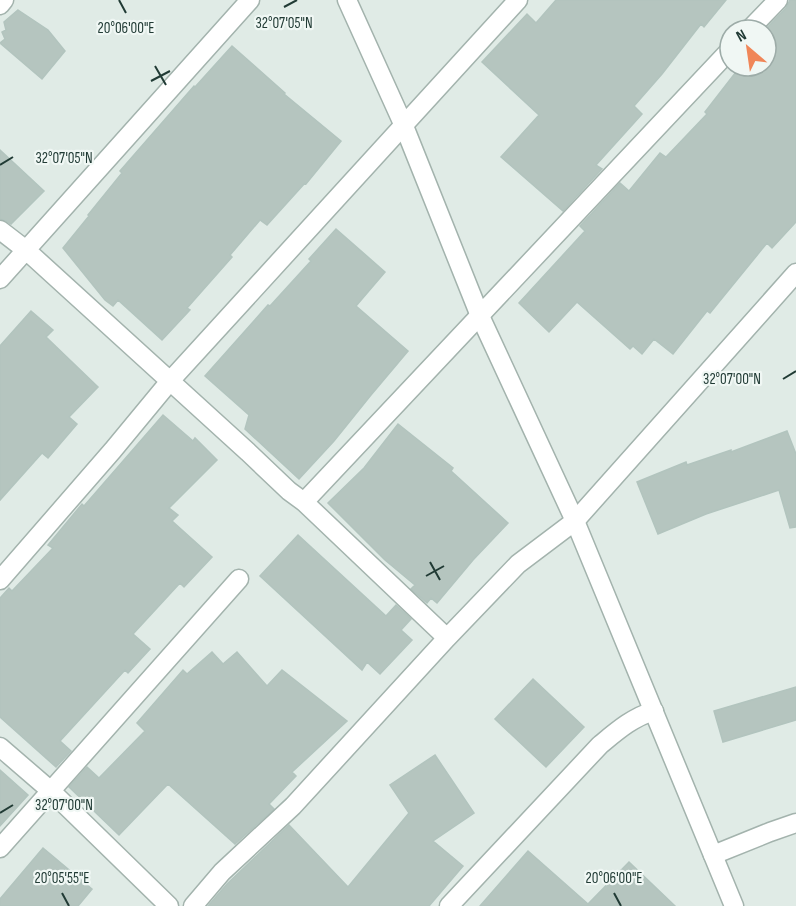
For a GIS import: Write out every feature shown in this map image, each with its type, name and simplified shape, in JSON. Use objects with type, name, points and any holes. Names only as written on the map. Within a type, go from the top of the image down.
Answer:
[{"type":"street","points":[[0,5],[4,0]]},
{"type":"street","points":[[0,279],[249,0]]},
{"type":"street","points":[[347,0],[404,126],[480,316],[574,521],[713,855],[728,902]]},
{"type":"street","points":[[0,579],[170,381],[518,0]]},
{"type":"street","points":[[760,18],[777,0]]},
{"type":"street","points":[[304,502],[718,63]]},
{"type":"street","points":[[0,230],[26,250],[289,491],[304,502],[447,638]]},
{"type":"street","points":[[194,906],[222,872],[293,806],[518,564],[574,521],[796,273]]},
{"type":"street","points":[[0,848],[239,579]]},
{"type":"street","points":[[449,906],[600,745],[622,726],[654,711]]},
{"type":"street","points":[[0,747],[51,791],[169,906]]},
{"type":"street","points":[[713,855],[796,823]]},
{"type":"building","points":[[556,0],[726,0],[704,27],[701,24],[634,106],[642,114],[596,165],[602,169],[563,211],[501,157],[539,115],[482,62],[527,14],[536,23]]},
{"type":"building","points":[[790,0],[796,0],[796,222],[772,248],[767,243],[710,313],[707,311],[673,354],[654,339],[642,354],[633,346],[630,349],[577,302],[549,332],[519,303],[585,231],[580,226],[620,183],[629,191],[660,153],[666,157],[707,114],[705,112],[731,78],[778,78],[776,18]]},
{"type":"building","points":[[18,10],[48,30],[65,51],[42,79],[0,43],[5,39],[2,32],[6,30],[4,22]]},
{"type":"building","points":[[232,46],[284,94],[341,141],[306,184],[267,225],[260,220],[230,255],[232,257],[187,308],[190,310],[162,340],[118,300],[113,306],[105,300],[63,248],[122,173],[120,171]]},
{"type":"building","points":[[0,150],[44,191],[11,224],[0,219]]},
{"type":"building","points":[[336,229],[385,272],[356,306],[408,351],[334,441],[299,479],[245,429],[249,415],[205,376],[311,261],[309,259]]},
{"type":"building","points":[[31,311],[53,330],[46,337],[98,387],[69,417],[77,424],[48,458],[42,453],[0,500],[0,346]]},
{"type":"building","points":[[163,415],[193,441],[195,438],[217,460],[169,508],[178,515],[172,521],[212,557],[184,587],[180,583],[133,634],[150,649],[128,673],[125,670],[60,741],[71,751],[56,767],[0,717],[0,598],[9,588],[12,591],[53,548],[48,545]]},
{"type":"building","points":[[398,424],[453,468],[451,471],[508,523],[437,603],[431,598],[427,603],[411,589],[415,585],[385,560],[328,503],[364,468]]},
{"type":"building","points":[[787,431],[796,454],[796,527],[790,528],[779,490],[706,514],[658,534],[637,482],[686,462],[687,465],[731,450],[731,452]]},
{"type":"building","points":[[298,535],[386,616],[396,605],[411,619],[401,630],[412,640],[380,674],[367,662],[362,670],[260,576]]},
{"type":"building","points":[[212,652],[223,664],[237,652],[267,686],[282,670],[347,721],[292,772],[296,776],[269,804],[274,809],[235,844],[168,784],[119,835],[69,787],[87,767],[99,778],[145,731],[137,723],[183,670],[187,674]]},
{"type":"building","points":[[533,679],[584,727],[546,767],[495,719]]},
{"type":"building","points":[[796,687],[796,720],[723,742],[714,711]]},
{"type":"building","points":[[435,755],[474,813],[433,841],[463,866],[429,906],[208,906],[227,884],[289,825],[348,887],[409,813],[390,785]]},
{"type":"building","points":[[0,770],[28,795],[0,826]]},
{"type":"building","points":[[43,848],[92,889],[78,906],[0,906],[0,899]]},
{"type":"building","points":[[528,851],[588,904],[629,862],[675,906],[480,906]]}]
